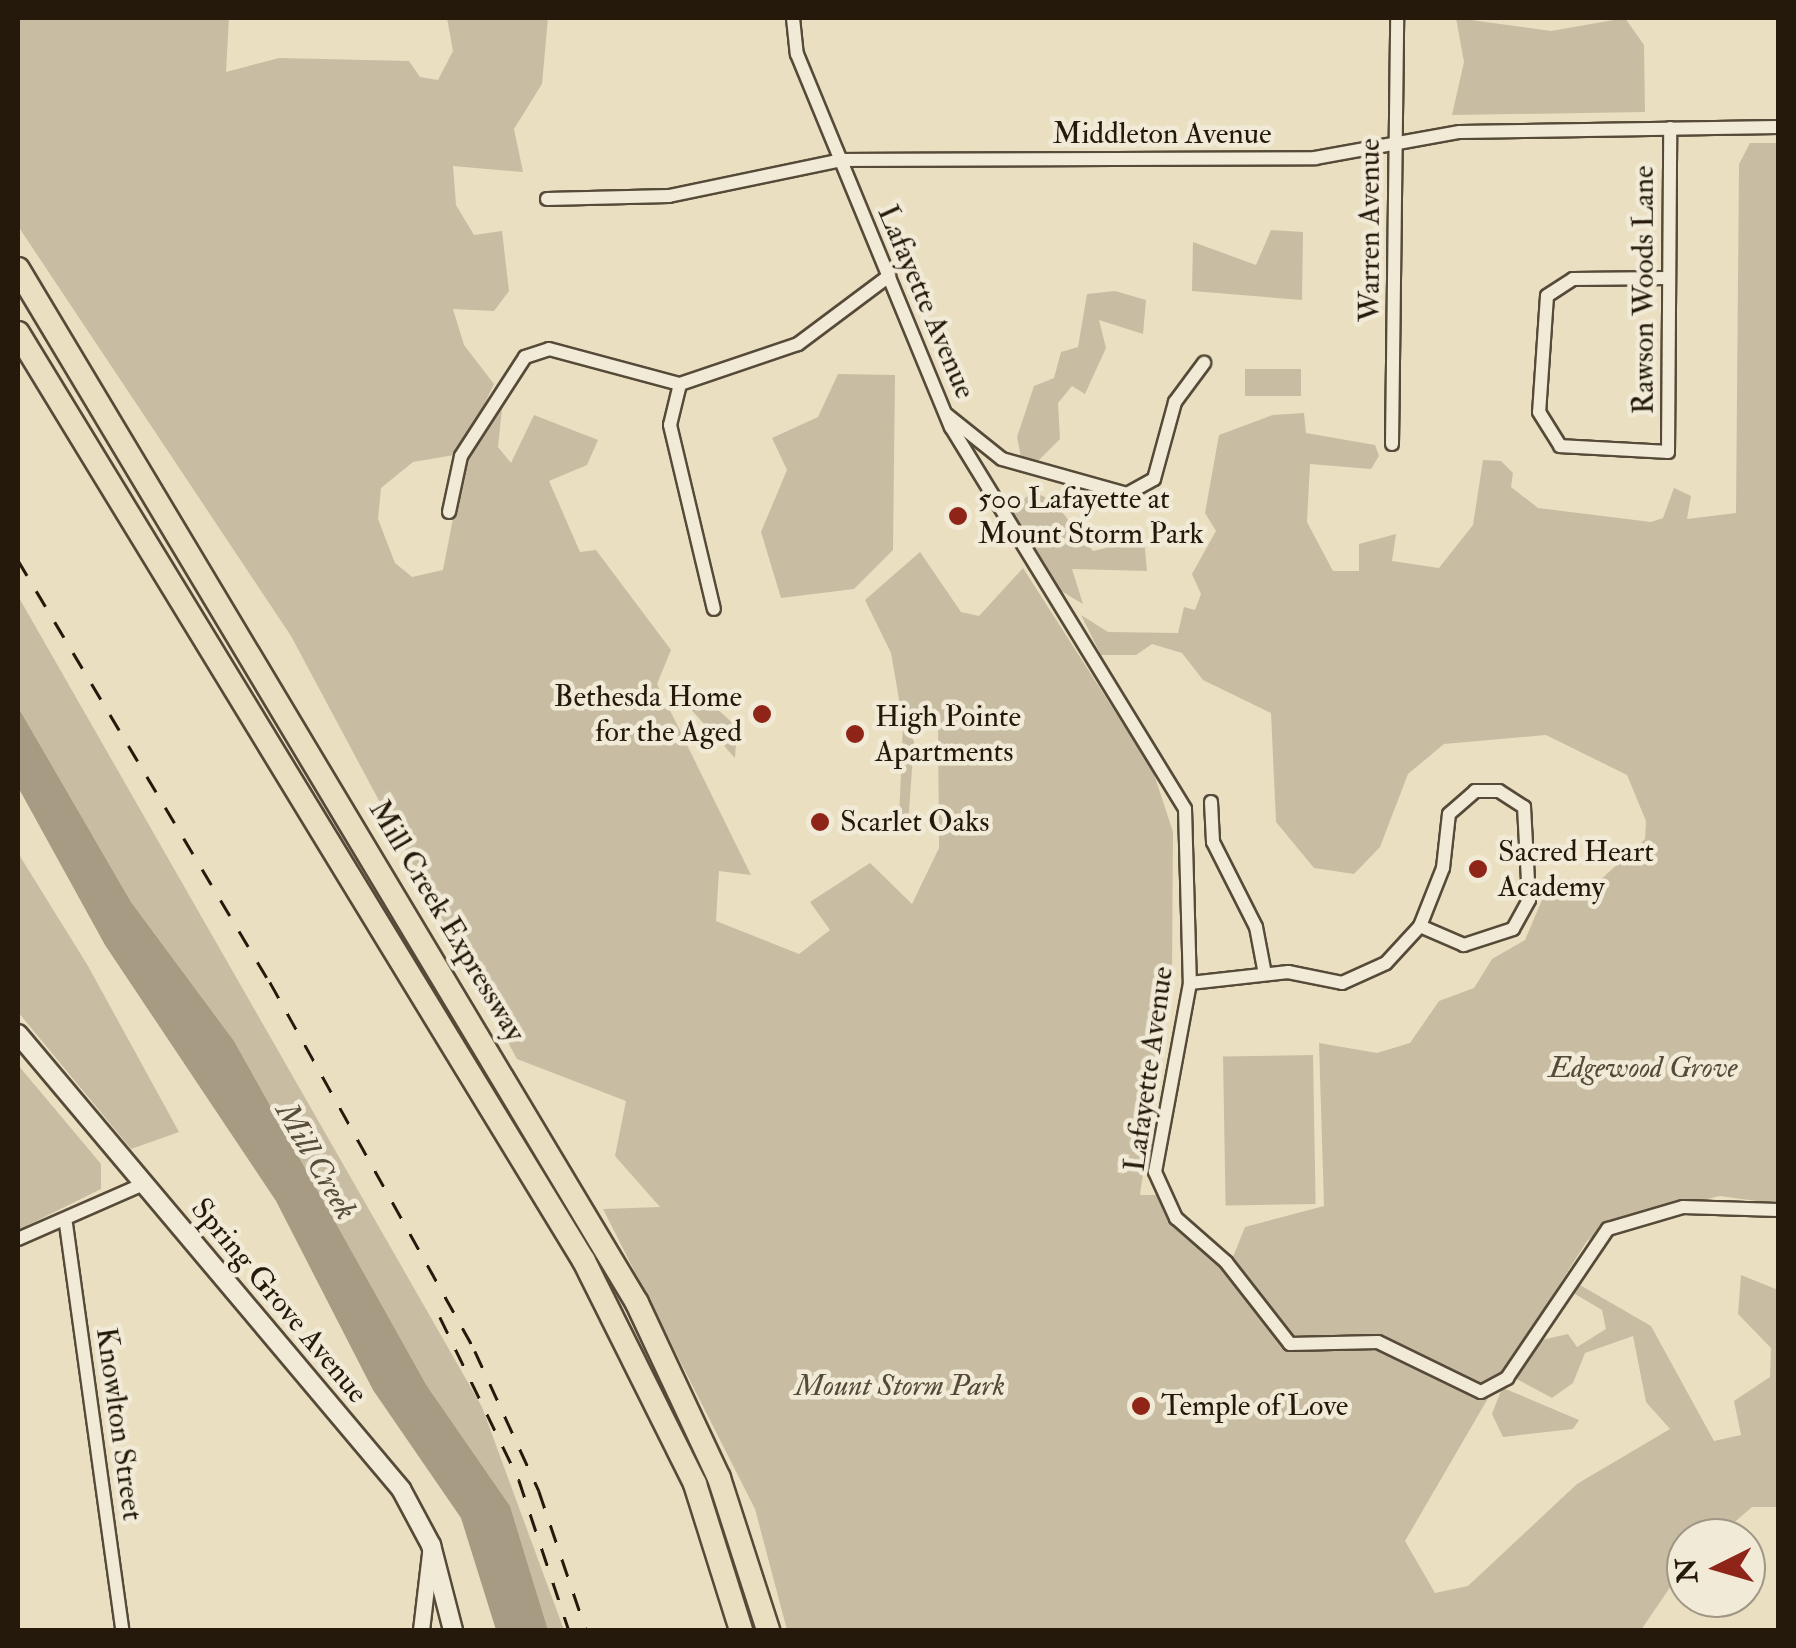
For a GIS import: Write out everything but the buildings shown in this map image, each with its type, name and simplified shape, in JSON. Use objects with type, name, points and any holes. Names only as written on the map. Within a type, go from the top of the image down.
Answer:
[{"type":"highway","name":"Mill Creek Expressway","points":[[18,269],[638,1302],[719,1478],[768,1630]]},
{"type":"highway","name":"Mill Creek Expressway","points":[[18,333],[584,1261],[695,1484],[741,1630]]},
{"type":"main road","name":"Spring Grove Avenue","points":[[18,1034],[401,1488],[431,1545],[453,1630]]},
{"type":"street","name":"Lafayette Avenue","points":[[792,18],[797,54],[945,414],[1172,778],[1192,835],[1190,983],[1166,1094],[1158,1195],[1299,1348],[1378,1342],[1481,1392],[1507,1378],[1608,1229],[1683,1206],[1778,1210]]},
{"type":"street","name":"Warren Avenue","points":[[1392,444],[1396,18]]},
{"type":"street","name":"Rawson Woods Lane","points":[[1669,278],[1555,288],[1541,313],[1539,412],[1551,440],[1570,450],[1668,452],[1670,128]]},
{"type":"street","name":"Middleton Avenue","points":[[546,199],[669,196],[841,160],[1315,158],[1460,132],[1778,128]]},
{"type":"street","points":[[449,512],[461,456],[506,377],[538,350],[585,357],[680,384],[798,344],[889,276]]},
{"type":"street","points":[[945,414],[1002,459],[1127,494],[1154,480],[1175,402],[1204,363]]},
{"type":"street","points":[[680,384],[670,425],[714,609]]},
{"type":"street","points":[[1190,983],[1265,974],[1353,980],[1397,955],[1420,926],[1444,868],[1453,808],[1483,790],[1519,802],[1528,822],[1529,900],[1519,922],[1478,944],[1420,926]]},
{"type":"street","points":[[1211,802],[1213,842],[1256,927],[1265,974]]},
{"type":"street","points":[[18,1239],[66,1224],[143,1184]]},
{"type":"street","name":"Knowlton Street","points":[[66,1224],[122,1630]]},
{"type":"street","points":[[421,1630],[431,1545]]},
{"type":"green space","name":"Mount Storm Park","points":[[18,18],[229,18],[226,72],[279,58],[409,61],[420,77],[438,80],[453,51],[447,18],[548,18],[542,84],[514,129],[523,172],[453,166],[456,205],[474,235],[502,231],[509,291],[494,311],[453,309],[464,345],[494,384],[460,454],[413,462],[381,488],[378,519],[395,563],[412,577],[443,570],[464,462],[503,399],[498,447],[511,463],[534,415],[598,440],[587,465],[549,481],[580,552],[596,550],[671,650],[657,684],[751,875],[719,871],[716,921],[799,954],[830,930],[810,902],[870,863],[912,904],[939,848],[938,728],[900,705],[891,653],[865,600],[920,552],[961,612],[979,616],[1023,568],[1153,771],[1173,832],[1172,972],[1140,1195],[1158,1195],[1226,1262],[1283,1338],[1364,1340],[1463,1386],[1494,1388],[1405,1541],[1435,1593],[1468,1586],[1577,1484],[1670,1429],[1646,1402],[1633,1336],[1585,1353],[1573,1383],[1552,1398],[1511,1376],[1533,1342],[1568,1334],[1577,1347],[1606,1329],[1602,1310],[1575,1294],[1573,1281],[1651,1326],[1714,1441],[1741,1435],[1734,1401],[1770,1377],[1771,1348],[1738,1314],[1741,1275],[1778,1290],[1778,1507],[1752,1507],[1739,1518],[1666,1518],[1666,1593],[1641,1630],[787,1630],[755,1509],[603,1209],[660,1207],[615,1156],[626,1101],[517,1059],[291,636],[18,226]]},
{"type":"green space","points":[[1456,18],[1551,31],[1625,18],[1644,45],[1645,112],[1452,115],[1464,62]]},
{"type":"green space","name":"Edgewood Grove","points":[[1750,143],[1778,143],[1778,1204],[1720,1196],[1610,1222],[1587,1241],[1500,1378],[1482,1387],[1376,1338],[1292,1338],[1233,1257],[1245,1227],[1324,1206],[1319,1043],[1377,1053],[1410,1043],[1439,1001],[1474,988],[1492,959],[1525,940],[1542,900],[1597,883],[1645,839],[1646,821],[1627,775],[1546,735],[1444,744],[1408,774],[1380,847],[1354,874],[1314,868],[1276,822],[1271,713],[1203,680],[1182,653],[1152,644],[1136,655],[1101,655],[1081,615],[1108,632],[1178,633],[1184,607],[1195,610],[1201,594],[1192,574],[1216,531],[1205,513],[1219,435],[1273,415],[1304,413],[1306,433],[1375,445],[1379,456],[1371,469],[1310,464],[1307,522],[1333,571],[1359,571],[1359,544],[1396,534],[1392,561],[1439,568],[1473,525],[1483,460],[1501,461],[1513,473],[1511,487],[1538,508],[1651,522],[1663,518],[1674,488],[1691,496],[1687,519],[1736,513],[1739,164]]},
{"type":"green space","points":[[1271,230],[1303,232],[1302,300],[1192,291],[1193,242],[1256,265]]},
{"type":"green space","points":[[1115,291],[1146,300],[1143,334],[1099,320],[1106,348],[1085,394],[1072,386],[1058,403],[1060,439],[1037,462],[1021,457],[1017,437],[1034,386],[1054,378],[1061,352],[1078,347],[1087,294]]},
{"type":"green space","points":[[1245,369],[1301,369],[1301,396],[1245,396]]},
{"type":"green space","points":[[838,374],[895,375],[893,550],[854,589],[781,598],[761,532],[787,470],[772,438],[818,417]]},
{"type":"green space","points":[[1033,491],[1054,502],[1093,551],[1144,539],[1147,571],[1072,569],[1083,604],[1061,591],[1009,513]]},
{"type":"green space","points":[[18,596],[482,1407],[564,1630],[548,1630],[510,1506],[427,1386],[234,1041],[131,902],[18,707]]},
{"type":"green space","points":[[694,688],[737,727],[735,758],[686,704],[684,691]]},
{"type":"green space","points":[[903,723],[914,741],[908,825],[916,826],[909,829],[899,820]]},
{"type":"green space","points":[[18,853],[88,966],[179,1132],[131,1149],[18,1012]]},
{"type":"green space","points":[[1313,1055],[1316,1204],[1226,1206],[1223,1057]]},
{"type":"green space","points":[[18,1065],[101,1164],[101,1189],[18,1230]]},
{"type":"green space","points":[[1502,1388],[1579,1420],[1573,1429],[1503,1437],[1492,1414]]},
{"type":"shaded area","points":[[18,707],[131,902],[234,1041],[427,1386],[510,1506],[548,1630],[496,1630],[461,1518],[373,1390],[276,1201],[105,945],[18,787]]},
{"type":"railway","points":[[18,560],[270,982],[475,1351],[539,1491],[586,1630]]},
{"type":"railway","points":[[440,1317],[519,1480],[569,1630]]},
{"type":"place","name":"500 Lafayette at Mount Storm Park","points":[[958,516]]},
{"type":"place","name":"Bethesda Home for the Aged","points":[[762,714]]},
{"type":"place","name":"High Pointe Apartments","points":[[855,734]]},
{"type":"place","name":"Scarlet Oaks","points":[[820,822]]},
{"type":"place","name":"Sacred Heart Academy","points":[[1478,869]]},
{"type":"place","name":"Temple of Love","points":[[1141,1406]]},
{"type":"water label","name":"Mill Creek","points":[[316,1161]]}]
